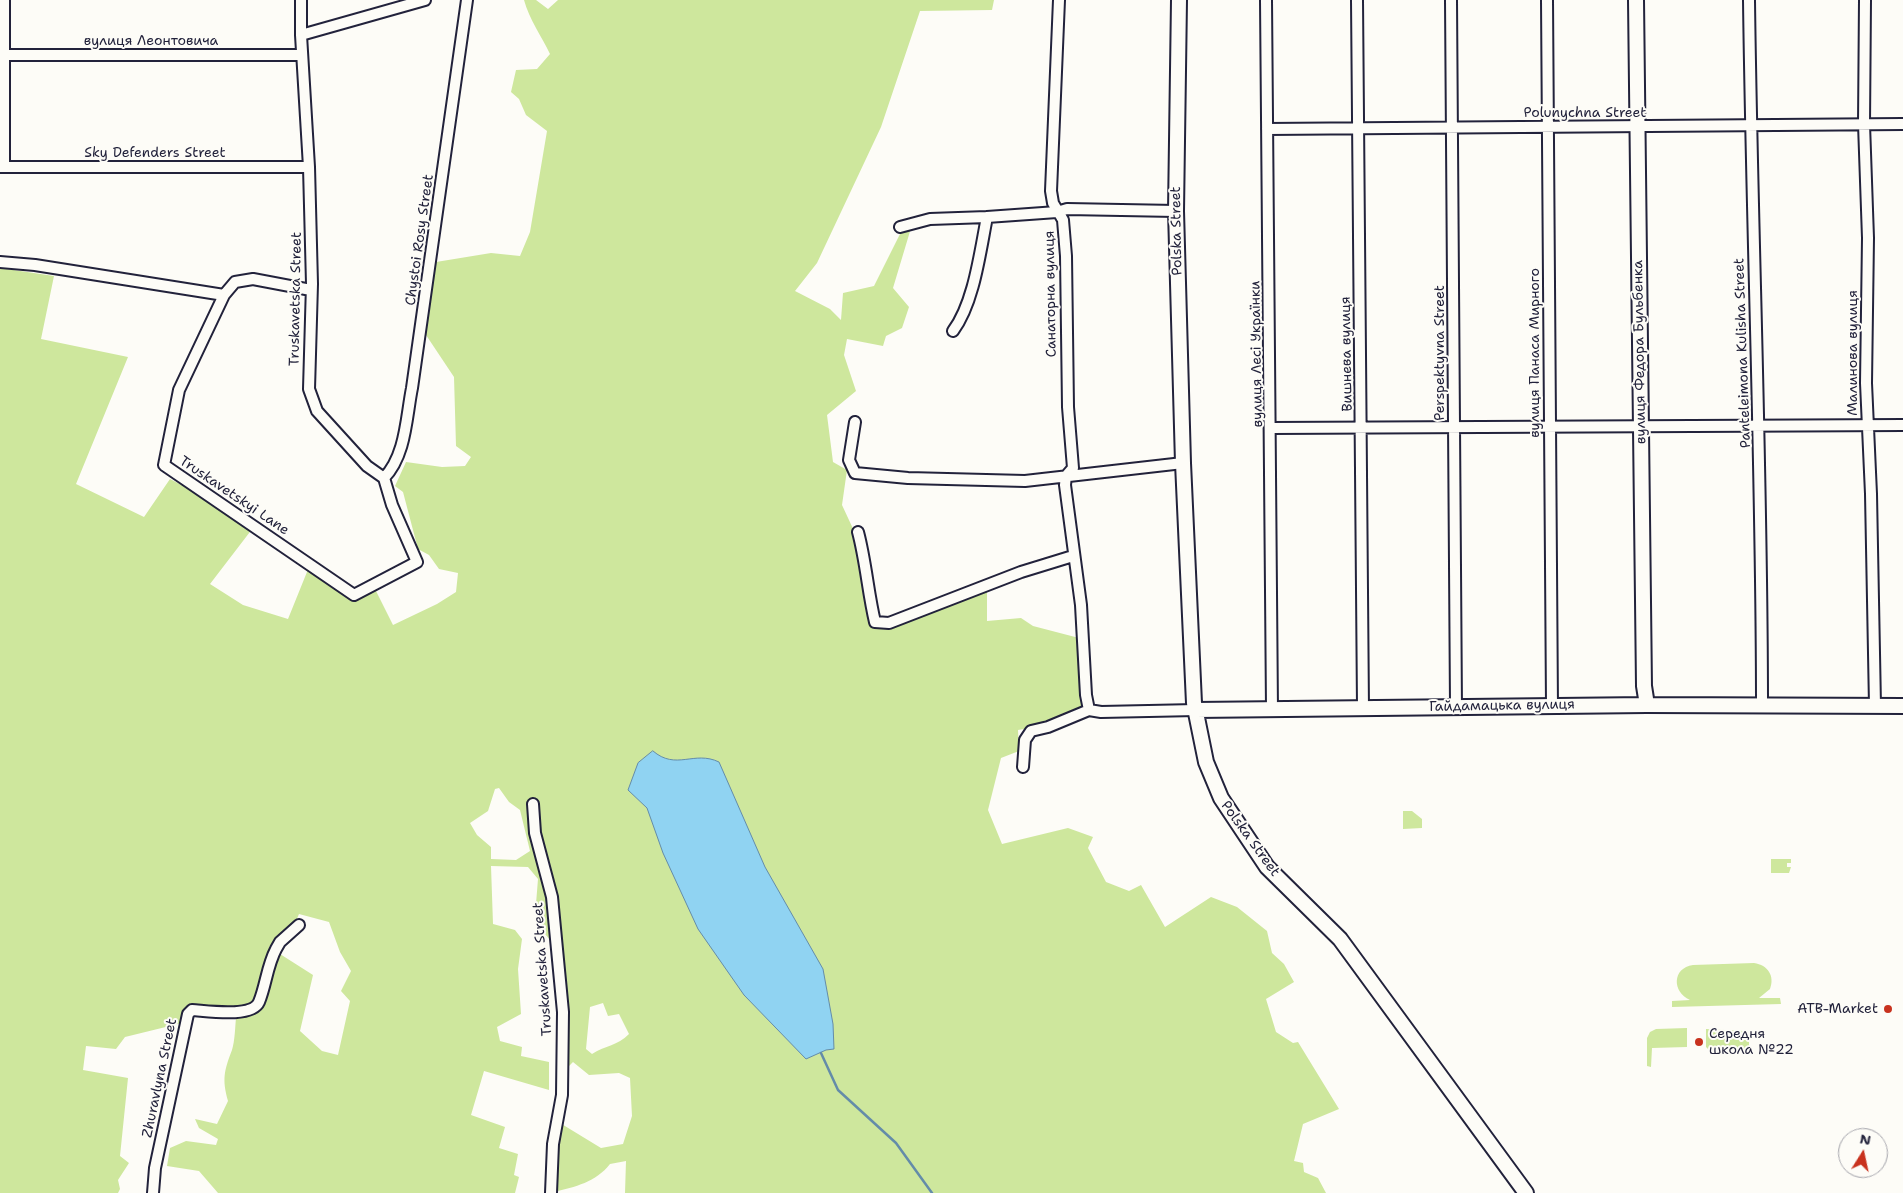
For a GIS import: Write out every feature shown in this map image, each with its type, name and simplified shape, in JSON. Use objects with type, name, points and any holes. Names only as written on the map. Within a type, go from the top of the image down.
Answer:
[{"type":"street","points":[[2,167],[4,0]]},
{"type":"street","name":"Truskavetska Street","points":[[301,0],[302,55],[310,167],[312,290],[309,389],[317,411],[367,466],[384,478]]},
{"type":"street","points":[[301,35],[425,0]]},
{"type":"street","name":"Chystoi Rosy Street","points":[[384,478],[394,468],[400,452],[412,388],[467,0]]},
{"type":"street","name":"Санаторна вулиця","points":[[1059,0],[1051,191],[1057,212],[1063,220],[1066,256],[1068,407],[1073,468],[1066,476],[1065,485],[1081,605],[1086,695],[1089,710]]},
{"type":"street","name":"Polska Street","points":[[1179,0],[1176,211],[1182,463],[1189,617],[1196,710],[1206,762],[1212,781],[1236,823],[1267,867],[1340,939],[1526,1193]]},
{"type":"street","name":"вулиця Лесі Українки","points":[[1266,0],[1272,708]]},
{"type":"street","name":"Вишнева вулиця","points":[[1357,0],[1363,707]]},
{"type":"street","name":"Perspektyvna Street","points":[[1451,0],[1456,706]]},
{"type":"street","name":"вулиця Панаса Мирного","points":[[1547,0],[1552,705]]},
{"type":"street","name":"вулиця Федора Бульбенка","points":[[1636,0],[1644,686],[1647,704]]},
{"type":"street","name":"Panteleimona Kulisha Street","points":[[1749,0],[1750,126],[1760,426],[1762,705]]},
{"type":"street","name":"Малинова вулиця","points":[[1865,0],[1864,124],[1868,238],[1867,425],[1871,494],[1875,706]]},
{"type":"street","name":"вулиця Леонтовича","points":[[2,55],[302,55]]},
{"type":"street","name":"Polunychna Street","points":[[1267,129],[1903,124]]},
{"type":"street","name":"Sky Defenders Street","points":[[2,167],[310,167]]},
{"type":"street","points":[[900,227],[930,219],[1057,212],[1067,209],[1176,211]]},
{"type":"street","points":[[952,331],[959,323],[977,269],[986,217]]},
{"type":"street","points":[[0,262],[35,265],[224,295]]},
{"type":"street","name":"Truskavetskyi Lane","points":[[312,290],[253,279],[235,282],[224,295],[179,390],[164,465],[354,595],[417,562],[392,506],[384,478]]},
{"type":"street","points":[[855,422],[849,460],[855,472],[908,478],[996,482],[1182,463]]},
{"type":"street","points":[[1271,428],[1903,425]]},
{"type":"street","points":[[858,532],[863,550],[871,607],[875,622],[878,624],[888,623],[1021,572],[1073,556]]},
{"type":"street","name":"Гайдамацька вулиця","points":[[1089,710],[1101,712],[1647,704],[1903,706]]},
{"type":"street","points":[[1023,768],[1024,740],[1031,731],[1089,710]]},
{"type":"street","name":"Truskavetska Street","points":[[533,804],[535,833],[552,897],[563,1012],[562,1095],[553,1144],[551,1193]]},
{"type":"street","name":"Zhuravlyna Street","points":[[152,1193],[155,1168],[188,1014],[192,1010],[243,1012],[254,1009],[260,1000],[276,949],[280,942],[298,925]]},
{"type":"green space","points":[[524,0],[536,0],[548,9],[558,0],[994,0],[992,10],[920,11],[881,127],[817,263],[795,291],[830,309],[841,320],[843,293],[874,286],[901,232],[911,228],[893,288],[909,307],[902,328],[886,336],[883,346],[847,339],[844,355],[856,391],[827,415],[833,462],[847,470],[842,505],[855,533],[878,627],[987,587],[987,621],[1021,618],[1033,626],[1079,638],[1085,707],[1042,726],[1018,730],[1019,751],[1001,758],[988,810],[1002,844],[1068,828],[1093,837],[1088,848],[1106,882],[1129,891],[1141,885],[1165,927],[1211,897],[1237,907],[1267,931],[1272,953],[1284,964],[1294,982],[1266,999],[1276,1032],[1293,1043],[1298,1042],[1339,1109],[1303,1124],[1294,1161],[1303,1163],[1304,1172],[1318,1178],[1326,1193],[625,1193],[626,1161],[610,1164],[585,1183],[554,1192],[556,1150],[560,1123],[601,1148],[623,1144],[632,1116],[630,1078],[619,1073],[589,1075],[573,1062],[566,1069],[561,953],[540,928],[536,904],[538,879],[528,867],[491,866],[493,924],[515,930],[522,939],[518,969],[521,1014],[497,1027],[500,1041],[522,1047],[521,1056],[549,1062],[549,1090],[484,1071],[471,1115],[505,1127],[499,1148],[518,1154],[514,1175],[519,1177],[515,1193],[218,1193],[199,1171],[167,1166],[170,1148],[186,1141],[216,1145],[218,1139],[199,1128],[195,1119],[217,1124],[228,1101],[225,1075],[233,1046],[236,1018],[193,1013],[182,1023],[125,1037],[116,1049],[86,1046],[83,1070],[128,1078],[120,1156],[129,1163],[118,1180],[120,1189],[118,1193],[0,1193],[0,268],[54,276],[41,339],[128,357],[76,484],[144,517],[170,479],[256,524],[210,584],[243,605],[288,619],[309,567],[354,595],[373,585],[393,625],[437,604],[456,592],[458,573],[439,569],[429,555],[418,549],[403,492],[395,486],[406,462],[442,467],[465,466],[471,457],[456,446],[454,377],[426,335],[436,262],[491,253],[520,256],[530,232],[547,131],[526,115],[519,99],[511,92],[516,70],[537,69],[550,54]],"holes":[[[499,788],[509,802],[520,810],[530,851],[516,860],[491,859],[491,847],[477,835],[470,823],[488,811],[495,789]],[[299,914],[329,922],[340,952],[351,971],[341,991],[350,1001],[338,1055],[322,1051],[300,1031],[313,975],[269,947],[296,921]],[[603,1003],[608,1016],[619,1014],[629,1034],[620,1041],[592,1054],[586,1049],[590,1007]]]},
{"type":"green space","points":[[1403,811],[1412,811],[1422,819],[1422,828],[1403,829]]},
{"type":"green space","points":[[1771,859],[1791,859],[1791,863],[1787,863],[1787,867],[1791,867],[1789,873],[1771,873]]},
{"type":"green space","points":[[1754,963],[1767,969],[1772,980],[1770,989],[1759,998],[1780,998],[1781,1004],[1672,1007],[1672,1001],[1690,1000],[1680,992],[1677,981],[1678,975],[1686,967],[1693,965]]},
{"type":"green space","points":[[1687,1028],[1687,1047],[1652,1048],[1651,1067],[1647,1066],[1647,1038],[1650,1032],[1656,1029]]},
{"type":"green space","points":[[1706,1029],[1744,1031],[1749,1037],[1749,1050],[1708,1049],[1706,1047]]},
{"type":"water","points":[[653,751],[661,757],[669,759],[701,758],[719,762],[765,867],[823,969],[833,1024],[834,1049],[826,1050],[806,1059],[744,995],[698,929],[663,853],[647,808],[628,790],[638,763]]},
{"type":"waterway","points":[[821,1053],[838,1090],[896,1143],[932,1193]]},
{"type":"place","name":"ATB-Market","points":[[1888,1009]]},
{"type":"place","name":"Середня школа №22","points":[[1699,1042]]}]
